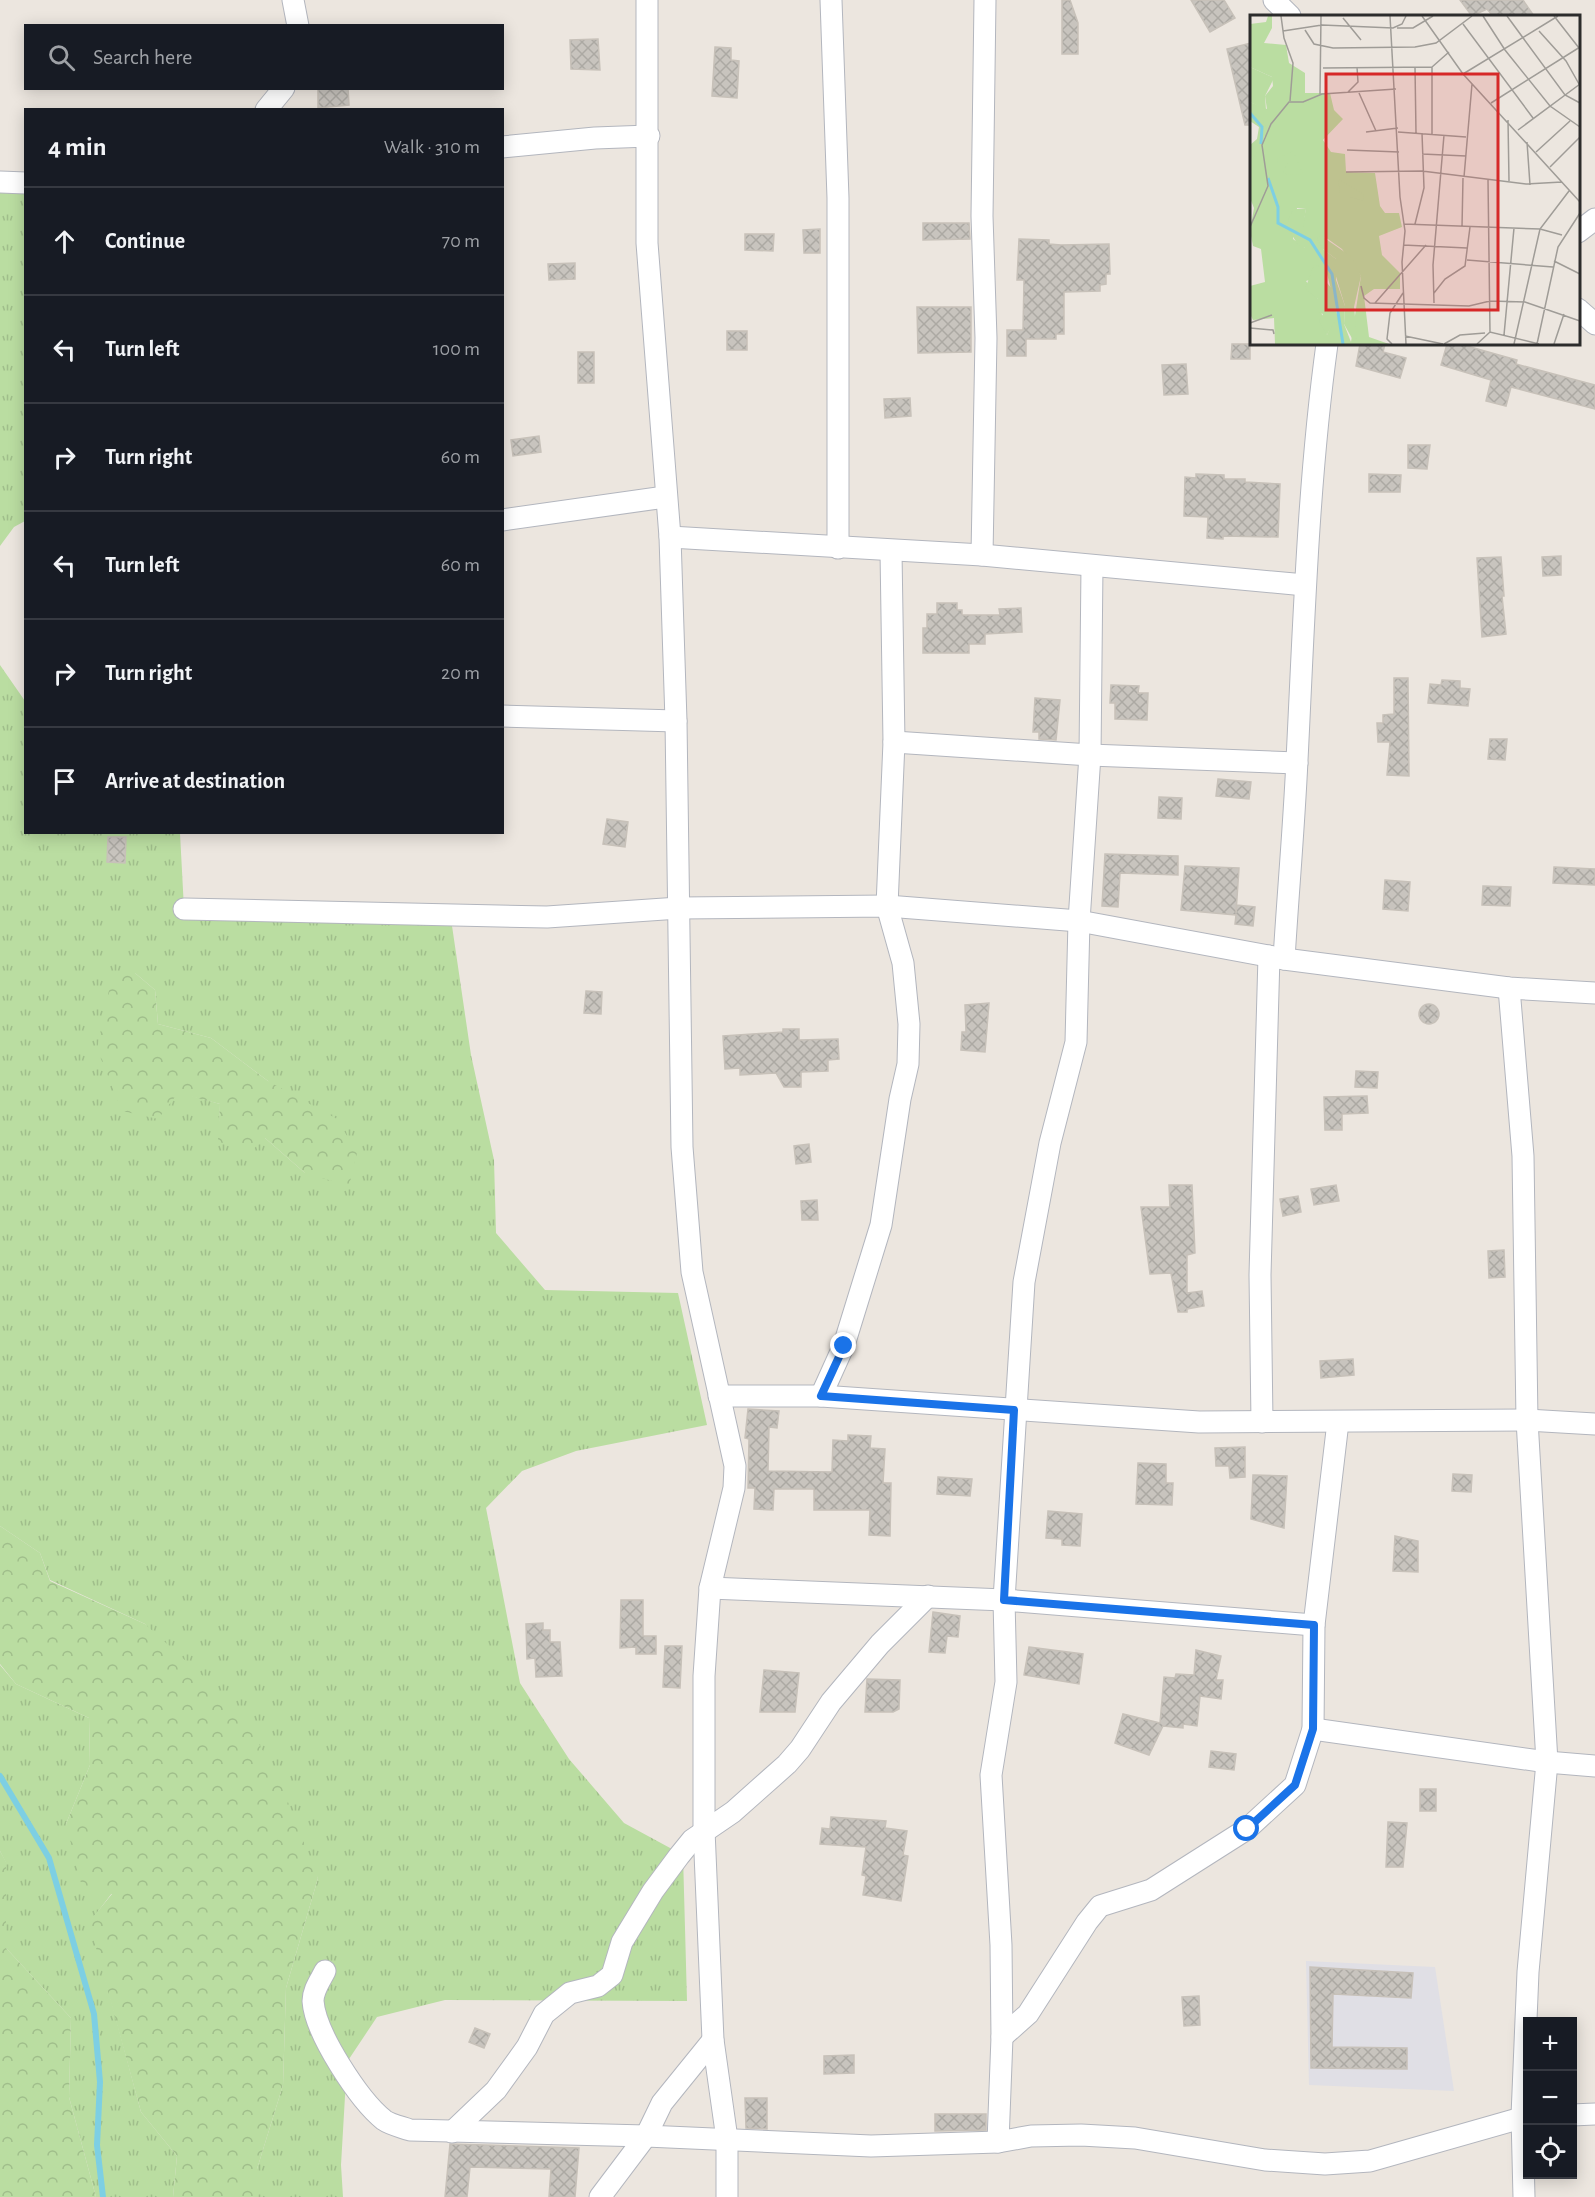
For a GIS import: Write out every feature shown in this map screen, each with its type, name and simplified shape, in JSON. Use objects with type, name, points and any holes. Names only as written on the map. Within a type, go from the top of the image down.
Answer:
[{"type":"street","points":[[293,0],[298,24]]},
{"type":"street","points":[[647,0],[649,136],[647,243],[665,497],[670,537],[676,721],[682,1147],[692,1272],[735,1466],[734,1488],[710,1588],[704,1676],[704,1830],[713,2040],[727,2139],[727,2197]]},
{"type":"street","points":[[831,0],[838,198],[838,548]]},
{"type":"street","points":[[982,555],[986,338],[982,216],[985,0]]},
{"type":"street","points":[[1274,0],[1289,15]]},
{"type":"street","points":[[268,108],[282,90]]},
{"type":"street","points":[[504,147],[595,138],[649,136]]},
{"type":"street","points":[[0,182],[24,183]]},
{"type":"street","points":[[1580,230],[1595,219]]},
{"type":"street","points":[[1580,311],[1595,324]]},
{"type":"street","points":[[1262,1422],[1260,1275],[1276,958],[1297,763],[1305,585],[1316,426],[1327,345]]},
{"type":"street","points":[[504,520],[665,497]]},
{"type":"street","points":[[670,537],[891,552],[982,555],[1305,585]]},
{"type":"street","points":[[821,1396],[844,1346],[881,1225],[900,1099],[908,1064],[909,1024],[903,963],[887,906],[894,742],[891,552]]},
{"type":"street","points":[[998,2142],[1002,2037],[1001,1945],[991,1775],[1006,1682],[1004,1600],[1014,1410],[1024,1282],[1050,1143],[1076,1042],[1078,921],[1090,755],[1092,566]]},
{"type":"street","points":[[504,716],[676,721]]},
{"type":"street","points":[[894,742],[1090,755],[1297,763]]},
{"type":"street","points":[[184,909],[547,917],[679,908],[887,906],[1078,921],[1276,958],[1509,988],[1595,993]]},
{"type":"street","points":[[1509,988],[1523,1156],[1527,1420],[1547,1762],[1528,1972],[1526,2071]]},
{"type":"street","points":[[719,1396],[821,1396],[1199,1422],[1527,1420],[1595,1424]]},
{"type":"street","points":[[1002,2037],[1028,2014],[1087,1922],[1100,1906],[1150,1890],[1247,1829],[1295,1785],[1313,1729],[1314,1625],[1338,1422]]},
{"type":"street","points":[[710,1588],[1004,1600],[1314,1625]]},
{"type":"street","points":[[452,2132],[496,2090],[527,2047],[544,2014],[570,1993],[598,1986],[612,1975],[622,1942],[653,1891],[679,1856],[704,1830],[733,1812],[787,1764],[800,1749],[831,1702],[880,1644],[928,1596]]},
{"type":"street","points":[[1313,1729],[1547,1762],[1595,1766]]},
{"type":"street","points":[[325,1971],[314,1992],[313,2003],[318,2020],[351,2086],[385,2121],[410,2130],[646,2136],[872,2146],[998,2142],[1041,2136],[1135,2138],[1265,2160],[1325,2164],[1370,2161],[1523,2117]]},
{"type":"street","points":[[600,2197],[646,2136],[662,2103],[713,2040]]},
{"type":"street","points":[[1577,2115],[1595,2114]]},
{"type":"street","points":[[1524,2197],[1525,2125]]},
{"type":"shaded area","points":[[1306,1961],[1435,1967],[1454,2091],[1309,2085]]},
{"type":"green space","points":[[0,177],[24,177],[24,522],[14,527],[0,546]]},
{"type":"green space","points":[[0,665],[24,700],[24,834],[180,834],[184,909],[451,919],[471,1055],[494,1160],[496,1233],[545,1290],[678,1293],[707,1425],[576,1451],[522,1471],[486,1508],[520,1683],[569,1759],[624,1823],[683,1855],[687,2001],[445,2000],[377,2017],[347,2062],[341,2165],[343,2197],[257,2197],[257,2169],[283,2085],[286,1988],[318,1878],[145,1624],[50,1580],[40,1553],[0,1526]],"holes":[[[135,973],[155,990],[158,1024],[211,1038],[268,1081],[305,1173],[265,1138],[219,1141],[220,1104],[178,1092]]]},
{"type":"green space","points":[[135,973],[155,990],[158,1024],[211,1038],[268,1081],[337,1119],[357,1153],[349,1186],[305,1173],[265,1138],[247,1155],[218,1141],[220,1104],[178,1093],[158,1119],[122,1111],[97,1049],[111,980]]},
{"type":"green space","points":[[0,1526],[40,1553],[50,1581],[145,1624],[238,1708],[278,1777],[318,1878],[286,1988],[283,2085],[257,2169],[257,2197],[173,2197],[177,2156],[141,2112],[89,1922],[112,1894],[83,1891],[66,1824],[90,1765],[89,1718],[16,1684],[0,1664]]},
{"type":"green space","points":[[0,1665],[16,1684],[89,1718],[90,1765],[66,1824],[112,1893],[90,1922],[141,2112],[177,2156],[173,2197],[96,2197],[69,2097],[71,2018],[6,1948],[6,1863],[0,1851]]},
{"type":"green space","points":[[0,1851],[6,1862],[6,1948],[71,2018],[69,2097],[96,2197],[0,2197]]},
{"type":"building","points":[[1062,0],[1070,0],[1078,23],[1078,54],[1062,54]]},
{"type":"building","points":[[1191,0],[1224,0],[1235,18],[1210,32]]},
{"type":"building","points":[[1460,0],[1523,0],[1533,15],[1492,15],[1487,9],[1471,15]]},
{"type":"building","points":[[598,39],[600,70],[571,69],[570,40]]},
{"type":"building","points":[[1250,43],[1250,125],[1245,125],[1227,49]]},
{"type":"building","points":[[715,47],[731,48],[731,60],[739,61],[737,98],[712,96]]},
{"type":"building","points":[[318,90],[348,90],[349,105],[318,108]]},
{"type":"building","points":[[923,223],[969,223],[970,239],[923,240]]},
{"type":"building","points":[[820,229],[820,253],[804,253],[803,230]]},
{"type":"building","points":[[745,234],[774,234],[773,251],[745,250]]},
{"type":"building","points":[[1019,239],[1049,240],[1049,244],[1061,245],[1109,244],[1110,274],[1106,274],[1106,284],[1100,285],[1100,291],[1064,292],[1064,334],[1056,334],[1056,339],[1026,339],[1026,356],[1007,356],[1007,330],[1023,330],[1024,280],[1017,280]]},
{"type":"building","points":[[575,263],[575,279],[549,280],[548,264]]},
{"type":"building","points":[[917,307],[971,307],[971,352],[918,353]]},
{"type":"building","points":[[727,331],[747,331],[747,350],[727,350]]},
{"type":"building","points":[[1232,344],[1250,344],[1250,359],[1231,359]]},
{"type":"building","points":[[1360,345],[1385,345],[1383,352],[1406,358],[1400,378],[1356,366]]},
{"type":"building","points":[[1447,345],[1464,345],[1517,360],[1516,364],[1595,385],[1595,409],[1511,387],[1506,406],[1486,401],[1491,380],[1441,365]]},
{"type":"building","points":[[578,352],[594,352],[594,383],[578,383]]},
{"type":"building","points":[[1186,364],[1188,394],[1164,395],[1162,365]]},
{"type":"building","points":[[910,398],[911,416],[885,418],[884,399]]},
{"type":"building","points":[[539,436],[541,452],[513,456],[511,440]]},
{"type":"building","points":[[1408,445],[1430,445],[1427,469],[1408,468]]},
{"type":"building","points":[[1196,474],[1224,475],[1224,479],[1245,479],[1245,482],[1280,484],[1278,537],[1207,538],[1208,517],[1184,516],[1185,477],[1196,478]]},
{"type":"building","points":[[1369,474],[1401,475],[1400,492],[1369,492]]},
{"type":"building","points":[[1561,556],[1561,575],[1543,576],[1542,557]]},
{"type":"building","points":[[1501,557],[1506,634],[1482,637],[1477,558]]},
{"type":"building","points":[[937,603],[957,603],[957,610],[962,610],[962,615],[1000,615],[999,609],[1021,608],[1022,632],[985,634],[985,644],[969,644],[969,653],[923,653],[923,628],[927,628],[927,614],[937,614]]},
{"type":"building","points":[[1394,678],[1408,678],[1409,776],[1387,775],[1390,742],[1378,742],[1377,723],[1383,723],[1383,715],[1394,714]]},
{"type":"building","points":[[1442,680],[1460,681],[1460,688],[1470,689],[1468,706],[1428,703],[1430,684],[1441,685]]},
{"type":"building","points":[[1111,685],[1139,686],[1138,693],[1148,693],[1147,720],[1115,719],[1115,703],[1110,703]]},
{"type":"building","points":[[1035,698],[1060,700],[1056,740],[1039,739],[1039,732],[1033,732]]},
{"type":"building","points":[[1490,739],[1507,739],[1505,760],[1488,759]]},
{"type":"building","points":[[1218,779],[1251,782],[1249,799],[1216,796]]},
{"type":"building","points":[[1159,797],[1182,798],[1181,819],[1158,818]]},
{"type":"building","points":[[607,819],[628,822],[625,847],[603,844]]},
{"type":"building","points":[[108,837],[126,837],[125,863],[107,862]]},
{"type":"building","points":[[1105,854],[1178,856],[1178,875],[1120,873],[1118,907],[1102,906]]},
{"type":"building","points":[[1185,866],[1239,868],[1236,913],[1237,905],[1255,907],[1253,926],[1235,924],[1236,915],[1181,910]]},
{"type":"building","points":[[1554,867],[1595,869],[1595,885],[1553,883]]},
{"type":"building","points":[[1385,880],[1410,882],[1408,911],[1383,909]]},
{"type":"building","points":[[1483,886],[1511,887],[1510,906],[1482,905]]},
{"type":"building","points":[[586,991],[602,992],[601,1014],[584,1013]]},
{"type":"building","points":[[989,1003],[985,1052],[961,1050],[962,1032],[966,1032],[965,1005]]},
{"type":"building","points":[[1429,1004],[1436,1007],[1439,1014],[1436,1021],[1429,1024],[1422,1021],[1419,1014],[1422,1007]]},
{"type":"building","points":[[783,1029],[799,1029],[799,1040],[838,1039],[839,1059],[828,1060],[828,1071],[801,1072],[801,1087],[784,1087],[776,1073],[740,1075],[740,1068],[725,1069],[723,1036],[783,1032]]},
{"type":"building","points":[[1356,1071],[1378,1072],[1377,1088],[1355,1087]]},
{"type":"building","points":[[1367,1096],[1368,1113],[1342,1114],[1342,1130],[1325,1130],[1324,1097]]},
{"type":"building","points":[[809,1144],[811,1162],[796,1164],[794,1146]]},
{"type":"building","points":[[1169,1185],[1192,1185],[1195,1253],[1187,1255],[1187,1293],[1202,1291],[1204,1306],[1187,1309],[1187,1312],[1178,1312],[1171,1273],[1150,1274],[1141,1207],[1170,1207]]},
{"type":"building","points":[[1336,1185],[1339,1201],[1314,1205],[1311,1189]]},
{"type":"building","points":[[1298,1196],[1301,1212],[1283,1216],[1280,1199]]},
{"type":"building","points":[[817,1200],[818,1220],[802,1220],[801,1201]]},
{"type":"building","points":[[1504,1250],[1505,1277],[1489,1278],[1488,1251]]},
{"type":"building","points":[[1353,1359],[1354,1375],[1321,1378],[1320,1361]]},
{"type":"building","points":[[748,1409],[779,1411],[777,1428],[769,1427],[768,1471],[832,1472],[833,1440],[848,1441],[848,1435],[871,1436],[870,1448],[885,1449],[883,1483],[891,1483],[890,1536],[869,1535],[870,1510],[814,1510],[814,1489],[774,1489],[773,1510],[754,1509],[755,1488],[748,1488],[749,1439],[745,1438]]},
{"type":"building","points":[[1245,1447],[1245,1477],[1230,1478],[1229,1466],[1216,1466],[1215,1448]]},
{"type":"building","points":[[1138,1463],[1166,1464],[1166,1483],[1173,1483],[1172,1505],[1136,1504]]},
{"type":"building","points":[[1453,1474],[1472,1475],[1471,1492],[1452,1491]]},
{"type":"building","points":[[1253,1475],[1287,1476],[1284,1528],[1251,1519]]},
{"type":"building","points":[[938,1477],[972,1479],[970,1496],[937,1494]]},
{"type":"building","points":[[1048,1511],[1082,1514],[1080,1546],[1062,1545],[1062,1539],[1046,1538]]},
{"type":"building","points":[[1395,1536],[1418,1541],[1418,1572],[1393,1571]]},
{"type":"building","points":[[621,1600],[643,1600],[643,1636],[656,1636],[656,1654],[636,1654],[636,1647],[620,1648]]},
{"type":"building","points":[[933,1612],[960,1616],[958,1637],[947,1636],[945,1653],[929,1652]]},
{"type":"building","points":[[543,1623],[543,1630],[550,1630],[550,1642],[560,1642],[562,1676],[536,1677],[535,1658],[527,1659],[526,1624]]},
{"type":"building","points":[[665,1646],[682,1646],[680,1688],[663,1687]]},
{"type":"building","points":[[1029,1647],[1083,1654],[1079,1684],[1024,1675]]},
{"type":"building","points":[[1196,1650],[1221,1656],[1216,1680],[1223,1680],[1221,1699],[1200,1696],[1197,1726],[1183,1724],[1183,1728],[1163,1726],[1149,1755],[1115,1743],[1123,1714],[1160,1723],[1164,1677],[1175,1678],[1176,1674],[1194,1675]]},
{"type":"building","points":[[764,1670],[799,1673],[795,1712],[760,1712]]},
{"type":"building","points":[[867,1679],[900,1680],[899,1709],[893,1712],[865,1712]]},
{"type":"building","points":[[1211,1751],[1236,1754],[1234,1770],[1209,1767]]},
{"type":"building","points":[[1420,1789],[1436,1789],[1436,1811],[1420,1811]]},
{"type":"building","points":[[831,1817],[886,1821],[885,1828],[907,1831],[903,1855],[908,1856],[901,1901],[863,1895],[866,1876],[862,1875],[866,1847],[820,1844],[822,1828],[830,1829]]},
{"type":"building","points":[[1388,1822],[1407,1823],[1403,1867],[1386,1867]]},
{"type":"building","points":[[1310,1967],[1413,1973],[1411,1998],[1333,1994],[1332,2047],[1407,2048],[1407,2069],[1311,2068]]},
{"type":"building","points":[[1199,1996],[1200,2025],[1184,2026],[1182,1997]]},
{"type":"building","points":[[475,2028],[490,2034],[484,2048],[469,2042]]},
{"type":"building","points":[[854,2055],[854,2073],[824,2074],[824,2056]]},
{"type":"building","points":[[745,2098],[767,2098],[767,2129],[746,2128]]},
{"type":"building","points":[[935,2114],[986,2114],[986,2130],[935,2131]]},
{"type":"building","points":[[450,2144],[579,2148],[575,2197],[549,2197],[551,2169],[470,2167],[467,2197],[445,2197]]},
{"type":"waterway","points":[[0,1776],[49,1858],[94,2014],[100,2082],[97,2145],[103,2197]]},
{"type":"route","points":[[844,1346],[821,1396],[1014,1410],[1004,1600],[1314,1625],[1313,1729],[1295,1785],[1247,1829]]}]
